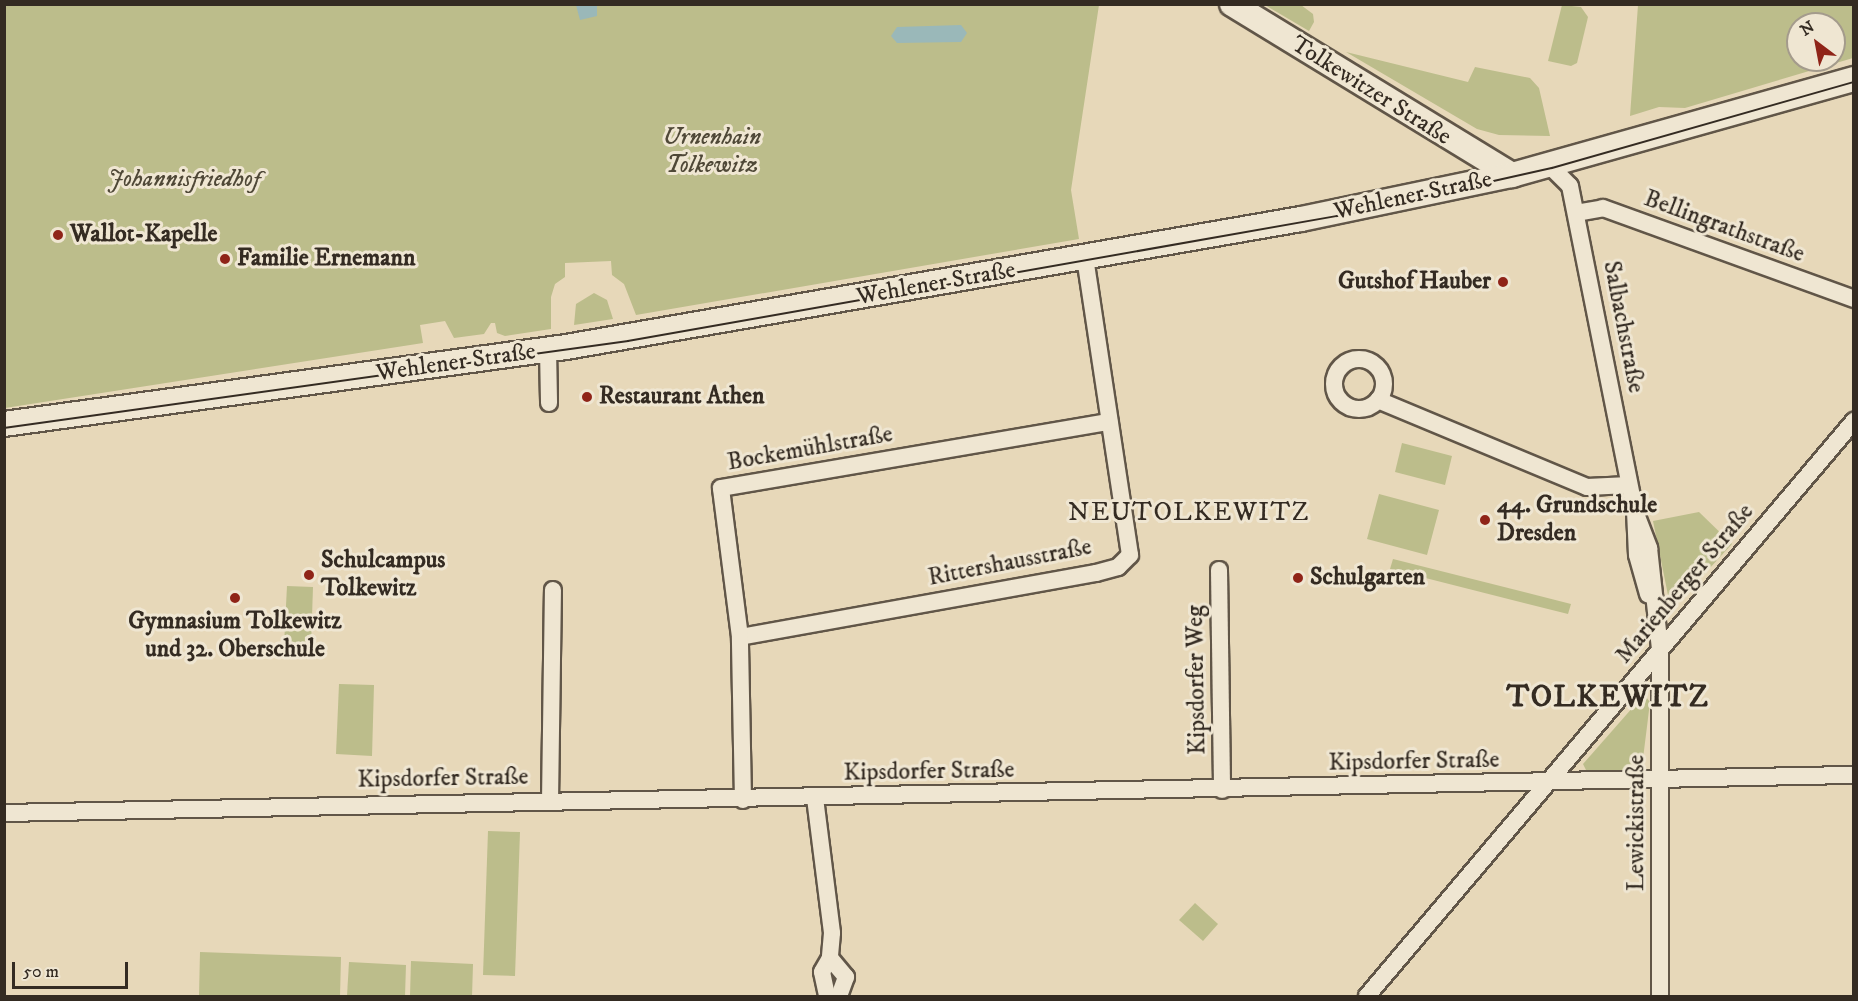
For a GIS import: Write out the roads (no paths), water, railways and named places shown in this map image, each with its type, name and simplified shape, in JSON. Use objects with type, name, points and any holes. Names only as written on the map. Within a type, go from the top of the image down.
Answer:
[{"type":"main road","name":"Tolkewitzer Straße","points":[[1232,4],[1512,175]]},
{"type":"main road","name":"Wehlener Straße","points":[[4,424],[548,350],[1322,215],[1544,167],[1854,79]]},
{"type":"street","name":"Salbachstraße","points":[[1544,167],[1552,168],[1570,186],[1629,485],[1635,511],[1649,548],[1660,650]]},
{"type":"street","name":"Bellingrathstraße","points":[[1576,213],[1603,208],[1854,299]]},
{"type":"street","name":"Rittershausstraße","points":[[740,637],[1118,567],[1130,555],[1132,545],[1109,422],[1085,258]]},
{"type":"street","points":[[548,350],[549,403]]},
{"type":"street","points":[[1378,400],[1587,487],[1629,485]]},
{"type":"street","name":"Marienberger Straße","points":[[1367,996],[1854,421]]},
{"type":"street","name":"Bockemühlstraße","points":[[743,800],[740,637],[721,488],[1109,422]]},
{"type":"street","name":"Kipsdorfer Weg","points":[[1219,570],[1222,790]]},
{"type":"street","points":[[550,802],[553,590]]},
{"type":"street","name":"Lewickistraße","points":[[1660,650],[1660,996]]},
{"type":"street","name":"Kipsdorfer Straße","points":[[4,813],[743,800],[1854,775]]},
{"type":"street","points":[[815,798],[832,933],[830,958],[822,972],[827,996]]},
{"type":"street","points":[[830,958],[846,977],[839,996]]},
{"type":"water","points":[[576,5],[597,5],[597,16],[580,20]]},
{"type":"water","points":[[961,25],[967,33],[961,42],[897,43],[891,36],[897,27]]},
{"type":"tram line","points":[[4,428],[628,341],[1337,216],[1552,168],[1854,82]]},
{"type":"place","name":"Wallot-Kapelle","points":[[58,235]]},
{"type":"place","name":"Familie Ernemann","points":[[225,259]]},
{"type":"place","name":"Gutshof Hauber","points":[[1503,282]]},
{"type":"place","name":"Restaurant Athen","points":[[587,397]]},
{"type":"place","name":"44. Grundschule Dresden","points":[[1485,520]]},
{"type":"place","name":"Schulcampus Tolkewitz","points":[[309,575]]},
{"type":"place","name":"Schulgarten","points":[[1298,578]]},
{"type":"place","name":"Gymnasium Tolkewitz und 32. Oberschule","points":[[235,598]]},
{"type":"district","name":"NEUTOLKEWITZ","points":[[1189,513]]},
{"type":"district","name":"TOLKEWITZ","points":[[1608,698]]},
{"type":"park label","name":"Urnenhain Tolkewitz","points":[[712,152]]},
{"type":"park label","name":"Johannisfriedhof","points":[[184,180]]}]
